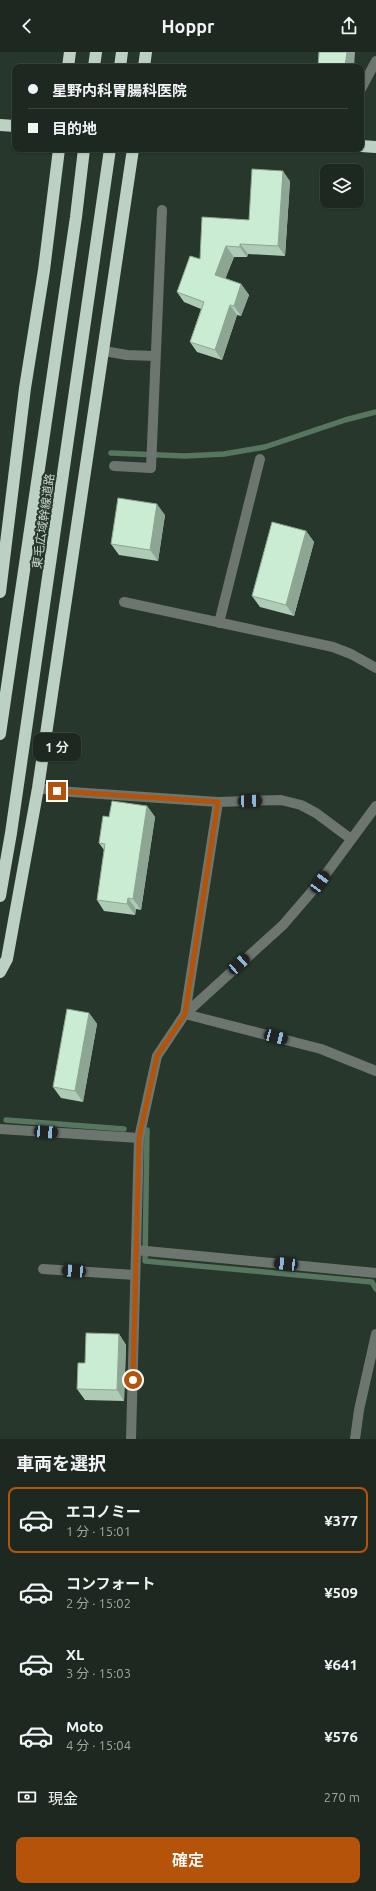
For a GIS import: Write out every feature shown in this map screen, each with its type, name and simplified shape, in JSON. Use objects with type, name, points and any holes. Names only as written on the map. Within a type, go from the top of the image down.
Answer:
[{"type":"highway","points":[[68,64],[70,52]]},
{"type":"highway","points":[[94,64],[96,52]]},
{"type":"highway","points":[[120,64],[122,52]]},
{"type":"highway","points":[[144,64],[146,52]]},
{"type":"highway","points":[[0,125],[12,126]]},
{"type":"highway","points":[[364,146],[376,147]]},
{"type":"highway","points":[[0,592],[25,388],[44,270],[59,152]]},
{"type":"highway","name":"東毛広域幹線道路","points":[[0,734],[76,217],[84,152]]},
{"type":"highway","name":"東毛広域幹線道路","points":[[0,896],[11,833],[110,152]]},
{"type":"highway","points":[[0,972],[8,959],[38,788],[133,152]]},
{"type":"street","points":[[364,83],[376,61]]},
{"type":"street","points":[[114,466],[151,468],[162,210]]},
{"type":"street","points":[[104,351],[127,355],[155,356]]},
{"type":"street","points":[[219,623],[260,459]]},
{"type":"street","points":[[124,602],[333,647],[351,654],[376,668]]},
{"type":"street","points":[[38,788],[57,791],[218,802],[281,800],[301,805],[316,813],[351,839]]},
{"type":"street","points":[[185,1014],[218,802]]},
{"type":"street","points":[[132,1439],[139,1138],[157,1056],[185,1014],[283,925],[320,882],[376,806]]},
{"type":"street","points":[[185,1014],[321,1049],[376,1071]]},
{"type":"street","points":[[0,1129],[139,1138]]},
{"type":"street","points":[[136,1250],[376,1273]]},
{"type":"street","points":[[43,1269],[135,1275]]},
{"type":"street","points":[[354,1439],[376,1334]]},
{"type":"building","points":[[319,52],[347,52],[345,64],[318,64]]},
{"type":"building","points":[[252,169],[283,171],[278,246],[240,244],[240,247],[226,246],[215,275],[241,284],[234,306],[230,305],[215,350],[190,342],[204,302],[177,292],[190,256],[200,259],[202,217],[249,220]]},
{"type":"building","points":[[118,498],[157,504],[150,550],[111,544]]},
{"type":"building","points":[[272,522],[306,531],[286,605],[252,596]]},
{"type":"building","points":[[112,801],[147,806],[133,899],[128,898],[127,904],[97,900],[105,844],[99,843],[103,816],[109,817]]},
{"type":"building","points":[[67,1009],[89,1013],[75,1091],[53,1087]]},
{"type":"building","points":[[86,1333],[119,1334],[117,1390],[77,1389],[78,1363],[85,1363]]},
{"type":"waterway","points":[[111,453],[185,456],[224,454],[265,447],[345,420],[376,412]]},
{"type":"waterway","points":[[6,1120],[124,1129]]},
{"type":"waterway","points":[[147,1130],[145,1261],[372,1282],[376,1289]]},
{"type":"route","points":[[57,791],[218,802],[185,1014],[157,1056],[139,1138],[133,1380]]}]
